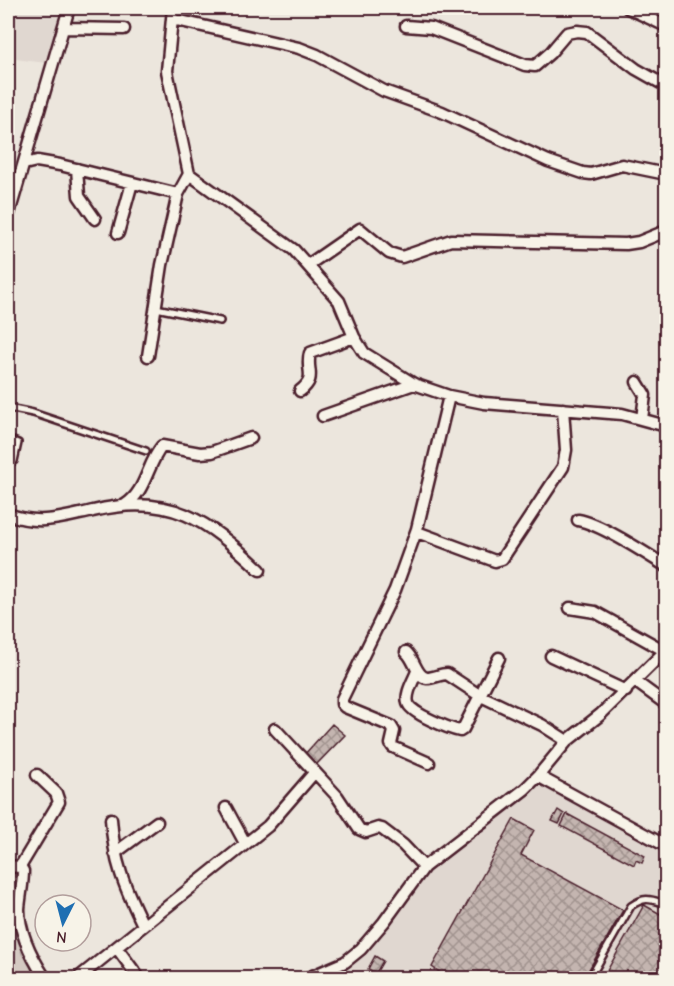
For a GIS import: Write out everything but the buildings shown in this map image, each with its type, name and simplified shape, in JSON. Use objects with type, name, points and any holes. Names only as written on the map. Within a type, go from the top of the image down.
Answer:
[{"type":"street","points":[[8,217],[69,8]]},
{"type":"street","points":[[148,356],[162,265],[178,194],[189,174],[167,71],[173,8]]},
{"type":"street","points":[[628,8],[666,26]]},
{"type":"street","points":[[172,19],[299,48],[317,55],[384,91],[442,112],[548,161],[583,173],[591,174],[622,165],[666,174]]},
{"type":"street","points":[[406,26],[431,28],[525,65],[535,66],[567,33],[587,32],[636,69],[666,86]]},
{"type":"street","points":[[64,28],[123,29]]},
{"type":"street","points":[[24,164],[43,162],[178,194]]},
{"type":"street","points":[[76,169],[79,196],[95,219]]},
{"type":"street","points":[[189,174],[279,239],[308,265],[339,301],[354,337],[364,353],[414,384],[449,396],[484,403],[622,414],[666,426]]},
{"type":"street","points":[[118,233],[132,183]]},
{"type":"street","points":[[308,265],[360,229],[389,253],[402,257],[451,240],[626,244],[639,242],[666,231]]},
{"type":"street","points":[[300,390],[310,381],[308,357],[310,353],[354,337]]},
{"type":"street","points":[[637,382],[645,395],[642,419]]},
{"type":"street","points":[[323,416],[414,384]]},
{"type":"street","points":[[429,763],[393,747],[391,744],[394,731],[391,726],[342,704],[342,699],[395,590],[417,532],[449,396]]},
{"type":"street","points":[[417,532],[495,561],[502,559],[563,467],[567,450],[563,408]]},
{"type":"street","points":[[124,505],[132,500],[140,489],[162,446],[200,453],[212,452],[251,438]]},
{"type":"street","points":[[8,514],[40,522],[124,505],[165,508],[189,515],[221,535],[260,570]]},
{"type":"street","points":[[578,520],[632,545],[666,566]]},
{"type":"street","points":[[308,978],[345,962],[361,949],[424,867],[525,789],[567,741],[636,682],[666,650],[595,612],[570,608]]},
{"type":"street","points":[[406,652],[415,661],[417,672],[408,693],[408,705],[411,709],[432,720],[458,731],[463,729],[499,658]]},
{"type":"street","points":[[551,656],[626,691]]},
{"type":"street","points":[[417,672],[426,678],[447,674],[479,695],[542,725],[567,741]]},
{"type":"street","points":[[636,682],[666,704]]},
{"type":"street","points":[[275,729],[337,796],[359,829],[366,832],[382,829],[403,845],[424,867]]},
{"type":"street","points":[[78,978],[267,826],[314,773]]},
{"type":"street","points":[[20,867],[59,802],[56,793],[37,775]]},
{"type":"street","points":[[538,776],[666,846]]},
{"type":"street","points":[[226,808],[245,843]]},
{"type":"street","points":[[111,819],[115,853],[123,884],[143,925]]},
{"type":"street","points":[[115,853],[157,822]]},
{"type":"street","points":[[8,866],[20,867]]},
{"type":"street","points":[[20,867],[23,872],[21,930],[45,978]]},
{"type":"street","points":[[117,948],[139,978]]},
{"type":"lane","points":[[156,308],[220,321]]},
{"type":"lane","points":[[8,408],[33,413],[146,451]]},
{"type":"lane","points":[[8,439],[18,443],[19,446],[14,461],[8,463]]},
{"type":"lane","points":[[590,978],[631,906],[640,899],[651,899],[666,904]]},
{"type":"shaded area","points":[[8,8],[65,8],[46,63],[8,58]]},
{"type":"shaded area","points":[[539,783],[666,853],[666,978],[321,978],[347,965],[386,929],[430,870]]},
{"type":"green space","points":[[16,870],[18,889],[14,918],[32,970],[38,978],[8,978],[8,871]]}]
